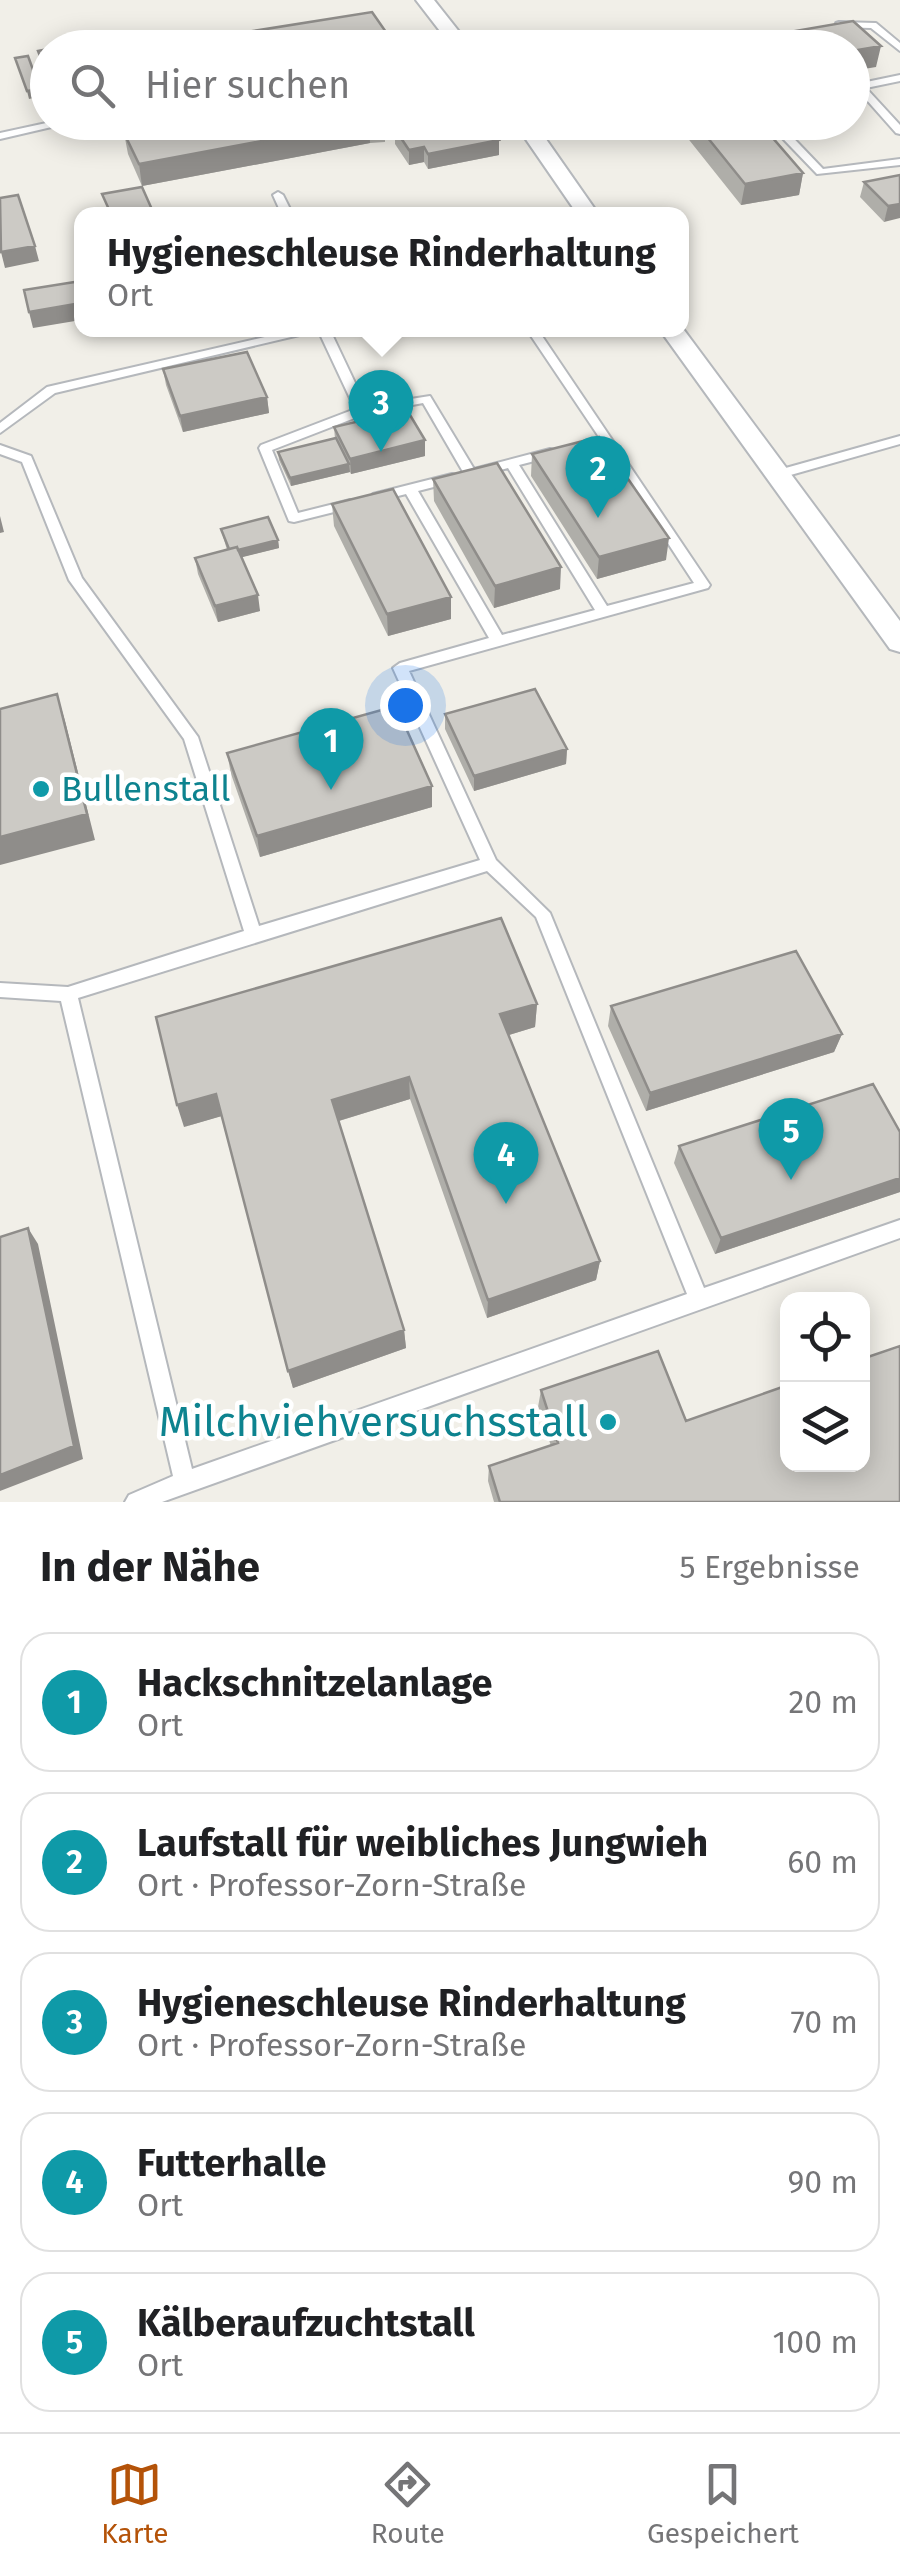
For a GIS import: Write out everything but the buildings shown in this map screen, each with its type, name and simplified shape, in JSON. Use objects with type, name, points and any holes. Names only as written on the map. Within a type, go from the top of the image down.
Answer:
[{"type":"street","points":[[424,0],[448,30]]},
{"type":"street","points":[[537,140],[584,207]]},
{"type":"street","points":[[677,337],[900,642]]},
{"type":"lane","points":[[819,28],[873,25],[900,48]]},
{"type":"lane","points":[[870,84],[900,78]]},
{"type":"lane","points":[[870,101],[900,132]]},
{"type":"lane","points":[[0,136],[30,130]]},
{"type":"lane","points":[[790,140],[822,172],[900,162]]},
{"type":"lane","points":[[278,196],[284,207]]},
{"type":"lane","points":[[0,428],[51,390],[278,337]]},
{"type":"lane","points":[[327,337],[362,411]]},
{"type":"lane","points":[[538,337],[703,584],[400,668],[490,864],[542,913],[699,1300]]},
{"type":"lane","points":[[471,474],[426,399],[362,411],[264,448],[294,518],[410,489],[471,474],[511,464],[568,449]]},
{"type":"lane","points":[[587,444],[606,440]]},
{"type":"lane","points":[[780,474],[900,440]]},
{"type":"lane","points":[[0,448],[27,458],[76,580],[192,737],[254,934]]},
{"type":"lane","points":[[511,464],[603,612]]},
{"type":"lane","points":[[410,489],[498,641]]},
{"type":"lane","points":[[0,990],[68,994],[490,864]]},
{"type":"lane","points":[[68,994],[185,1482]]},
{"type":"lane","points":[[136,1502],[900,1229]]},
{"type":"place","name":"Hygieneschleuse Rinderhaltung","points":[[381,452]]},
{"type":"place","name":"Laufstall für weibliches Jungwieh","points":[[598,518]]},
{"type":"place","name":"Bullenstall","points":[[41,789]]},
{"type":"place","name":"Hackschnitzelanlage","points":[[331,790]]},
{"type":"place","name":"Kälberaufzuchtstall","points":[[791,1180]]},
{"type":"place","name":"Futterhalle","points":[[506,1204]]},
{"type":"place","name":"Milchviehversuchsstall","points":[[608,1422]]}]
